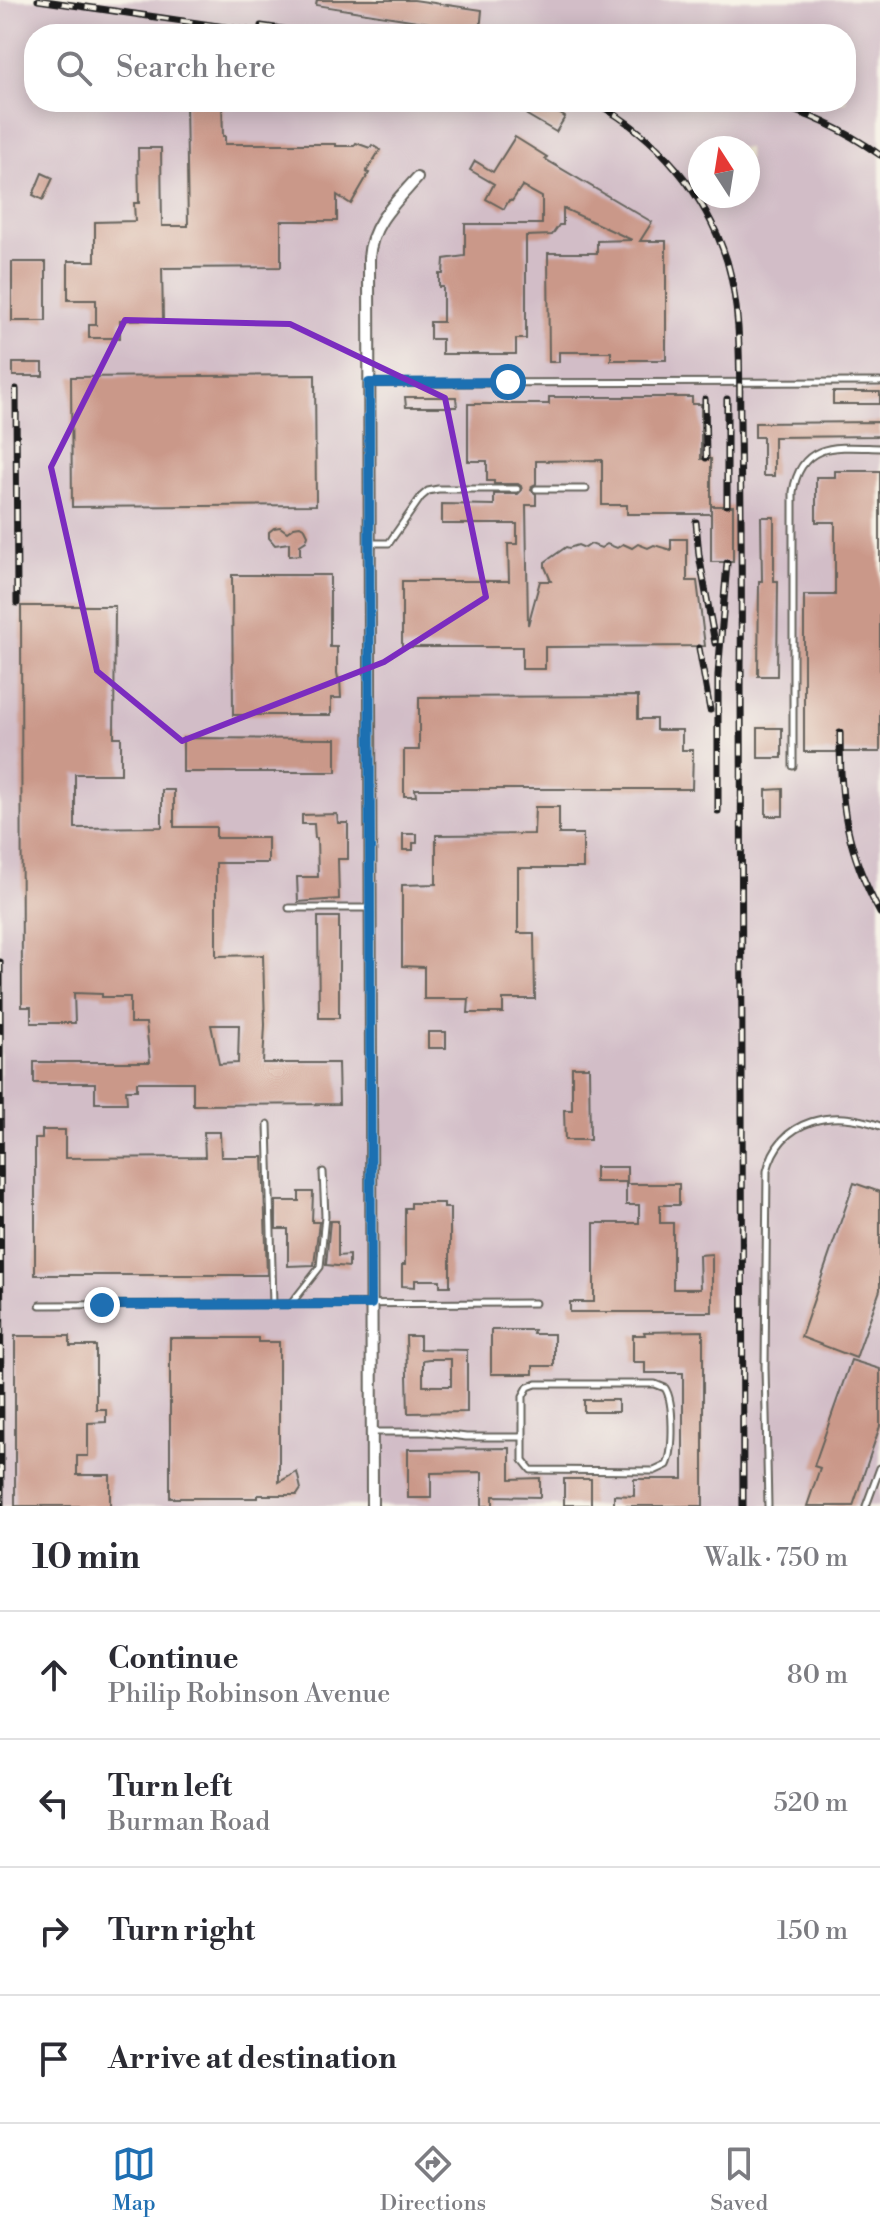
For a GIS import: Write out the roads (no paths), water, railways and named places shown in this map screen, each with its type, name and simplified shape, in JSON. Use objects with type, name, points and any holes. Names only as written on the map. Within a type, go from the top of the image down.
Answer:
[{"type":"street","points":[[372,1506],[370,248],[381,219],[417,178]]},
{"type":"lane","points":[[369,383],[880,382]]},
{"type":"lane","points":[[793,766],[793,492],[796,476],[806,460],[819,452],[835,447],[880,448]]},
{"type":"lane","points":[[370,543],[389,543],[428,491],[517,489]]},
{"type":"lane","points":[[536,489],[586,489]]},
{"type":"lane","points":[[289,908],[370,908]]},
{"type":"lane","points":[[768,1506],[765,1367],[767,1171],[775,1150],[790,1133],[813,1122],[848,1117],[880,1126]]},
{"type":"lane","points":[[268,1124],[273,1304]]},
{"type":"lane","points":[[290,1304],[320,1267],[325,1216],[323,1172]]},
{"type":"lane","points":[[40,1305],[535,1303]]},
{"type":"lane","points":[[655,1384],[665,1388],[670,1398],[671,1455],[667,1465],[659,1471],[531,1470],[523,1460],[523,1437],[523,1396],[532,1385],[655,1384]]},
{"type":"lane","points":[[371,1432],[523,1437]]},
{"type":"lane","points":[[866,1506],[880,1468]]},
{"type":"railway","points":[[38,0],[204,24]]},
{"type":"railway","points":[[610,112],[658,149],[676,168],[706,212],[727,261],[737,321],[741,546],[743,1506]]},
{"type":"railway","points":[[798,112],[826,123],[880,155]]},
{"type":"railway","points":[[16,389],[17,603]]},
{"type":"railway","points":[[705,399],[706,458]]},
{"type":"railway","points":[[727,399],[727,505]]},
{"type":"railway","points":[[696,522],[715,643]]},
{"type":"railway","points":[[718,811],[718,675],[727,563]]},
{"type":"railway","points":[[699,648],[710,710]]},
{"type":"railway","points":[[840,733],[841,782],[847,826],[859,868],[880,913]]},
{"type":"railway","points":[[0,962],[1,1506]]}]
